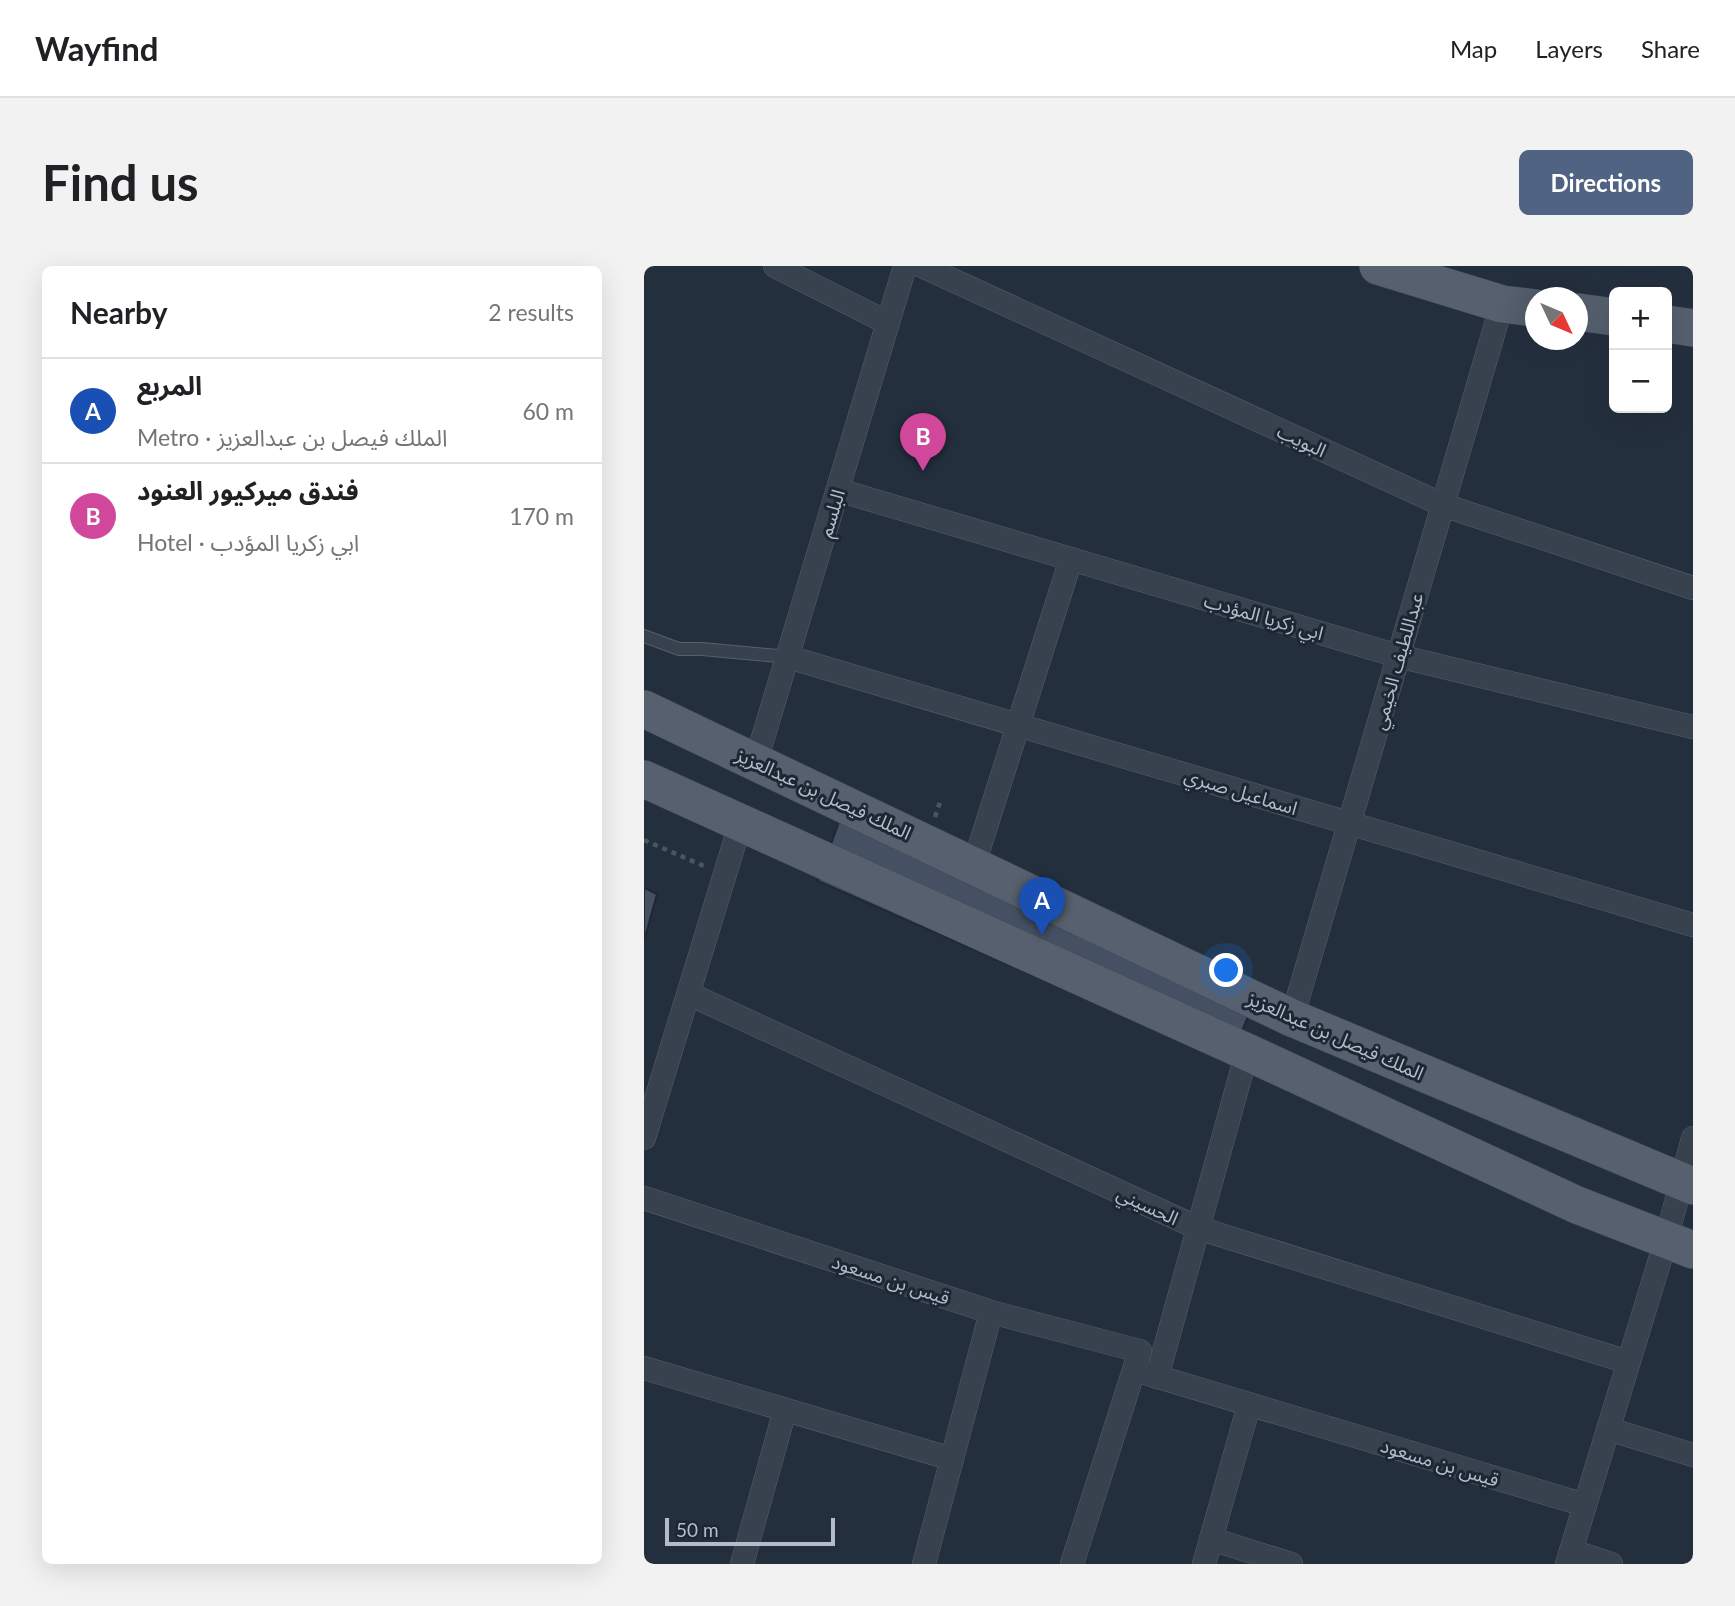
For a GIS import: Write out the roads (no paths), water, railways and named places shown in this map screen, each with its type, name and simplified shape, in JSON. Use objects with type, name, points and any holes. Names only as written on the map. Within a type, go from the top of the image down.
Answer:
[{"type":"main road","points":[[1378,266],[1519,306]]},
{"type":"main road","points":[[1588,314],[1609,316]]},
{"type":"main road","points":[[1672,325],[1693,328]]},
{"type":"main road","name":"الملك فيصل بن عبدالعزيز","points":[[644,709],[1292,1017],[1687,1184]]},
{"type":"main road","points":[[644,779],[740,825],[1247,1052],[1577,1205],[1679,1245]]},
{"type":"street","points":[[775,266],[888,323]]},
{"type":"street","name":"البلسم","points":[[756,761],[905,266]]},
{"type":"street","name":"البويب","points":[[922,266],[1443,505],[1693,588]]},
{"type":"street","name":"عبداللطيف الخيمي","points":[[1292,1017],[1443,505],[1519,306]]},
{"type":"street","name":"ابي زكريا المؤدب","points":[[838,490],[1398,656],[1693,727]]},
{"type":"street","points":[[974,864],[1071,559]]},
{"type":"street","name":"اسماعيل صبري","points":[[788,657],[1693,925]]},
{"type":"street","points":[[644,1138],[740,825]]},
{"type":"street","name":"الحسيني","points":[[689,994],[1198,1228],[1628,1362]]},
{"type":"street","points":[[1157,1377],[1247,1052]]},
{"type":"street","points":[[1611,1564],[1569,1558],[1628,1362],[1679,1245],[1693,1138]]},
{"type":"street","name":"قيس بن مسعود","points":[[644,1198],[1137,1360],[1157,1377],[1585,1505]]},
{"type":"street","points":[[925,1564],[991,1312]]},
{"type":"street","points":[[1072,1564],[1137,1360]]},
{"type":"street","points":[[644,1368],[952,1459]]},
{"type":"street","points":[[1204,1564],[1250,1405]]},
{"type":"street","points":[[742,1564],[785,1410]]},
{"type":"street","points":[[1608,1429],[1693,1455]]},
{"type":"street","points":[[1211,1539],[1292,1564]]},
{"type":"lane","points":[[644,636],[679,649],[788,657]]},
{"type":"place","name":"فندق ميركيور العنود","points":[[923,471]]},
{"type":"place","name":"المربع","points":[[1042,935]]}]
